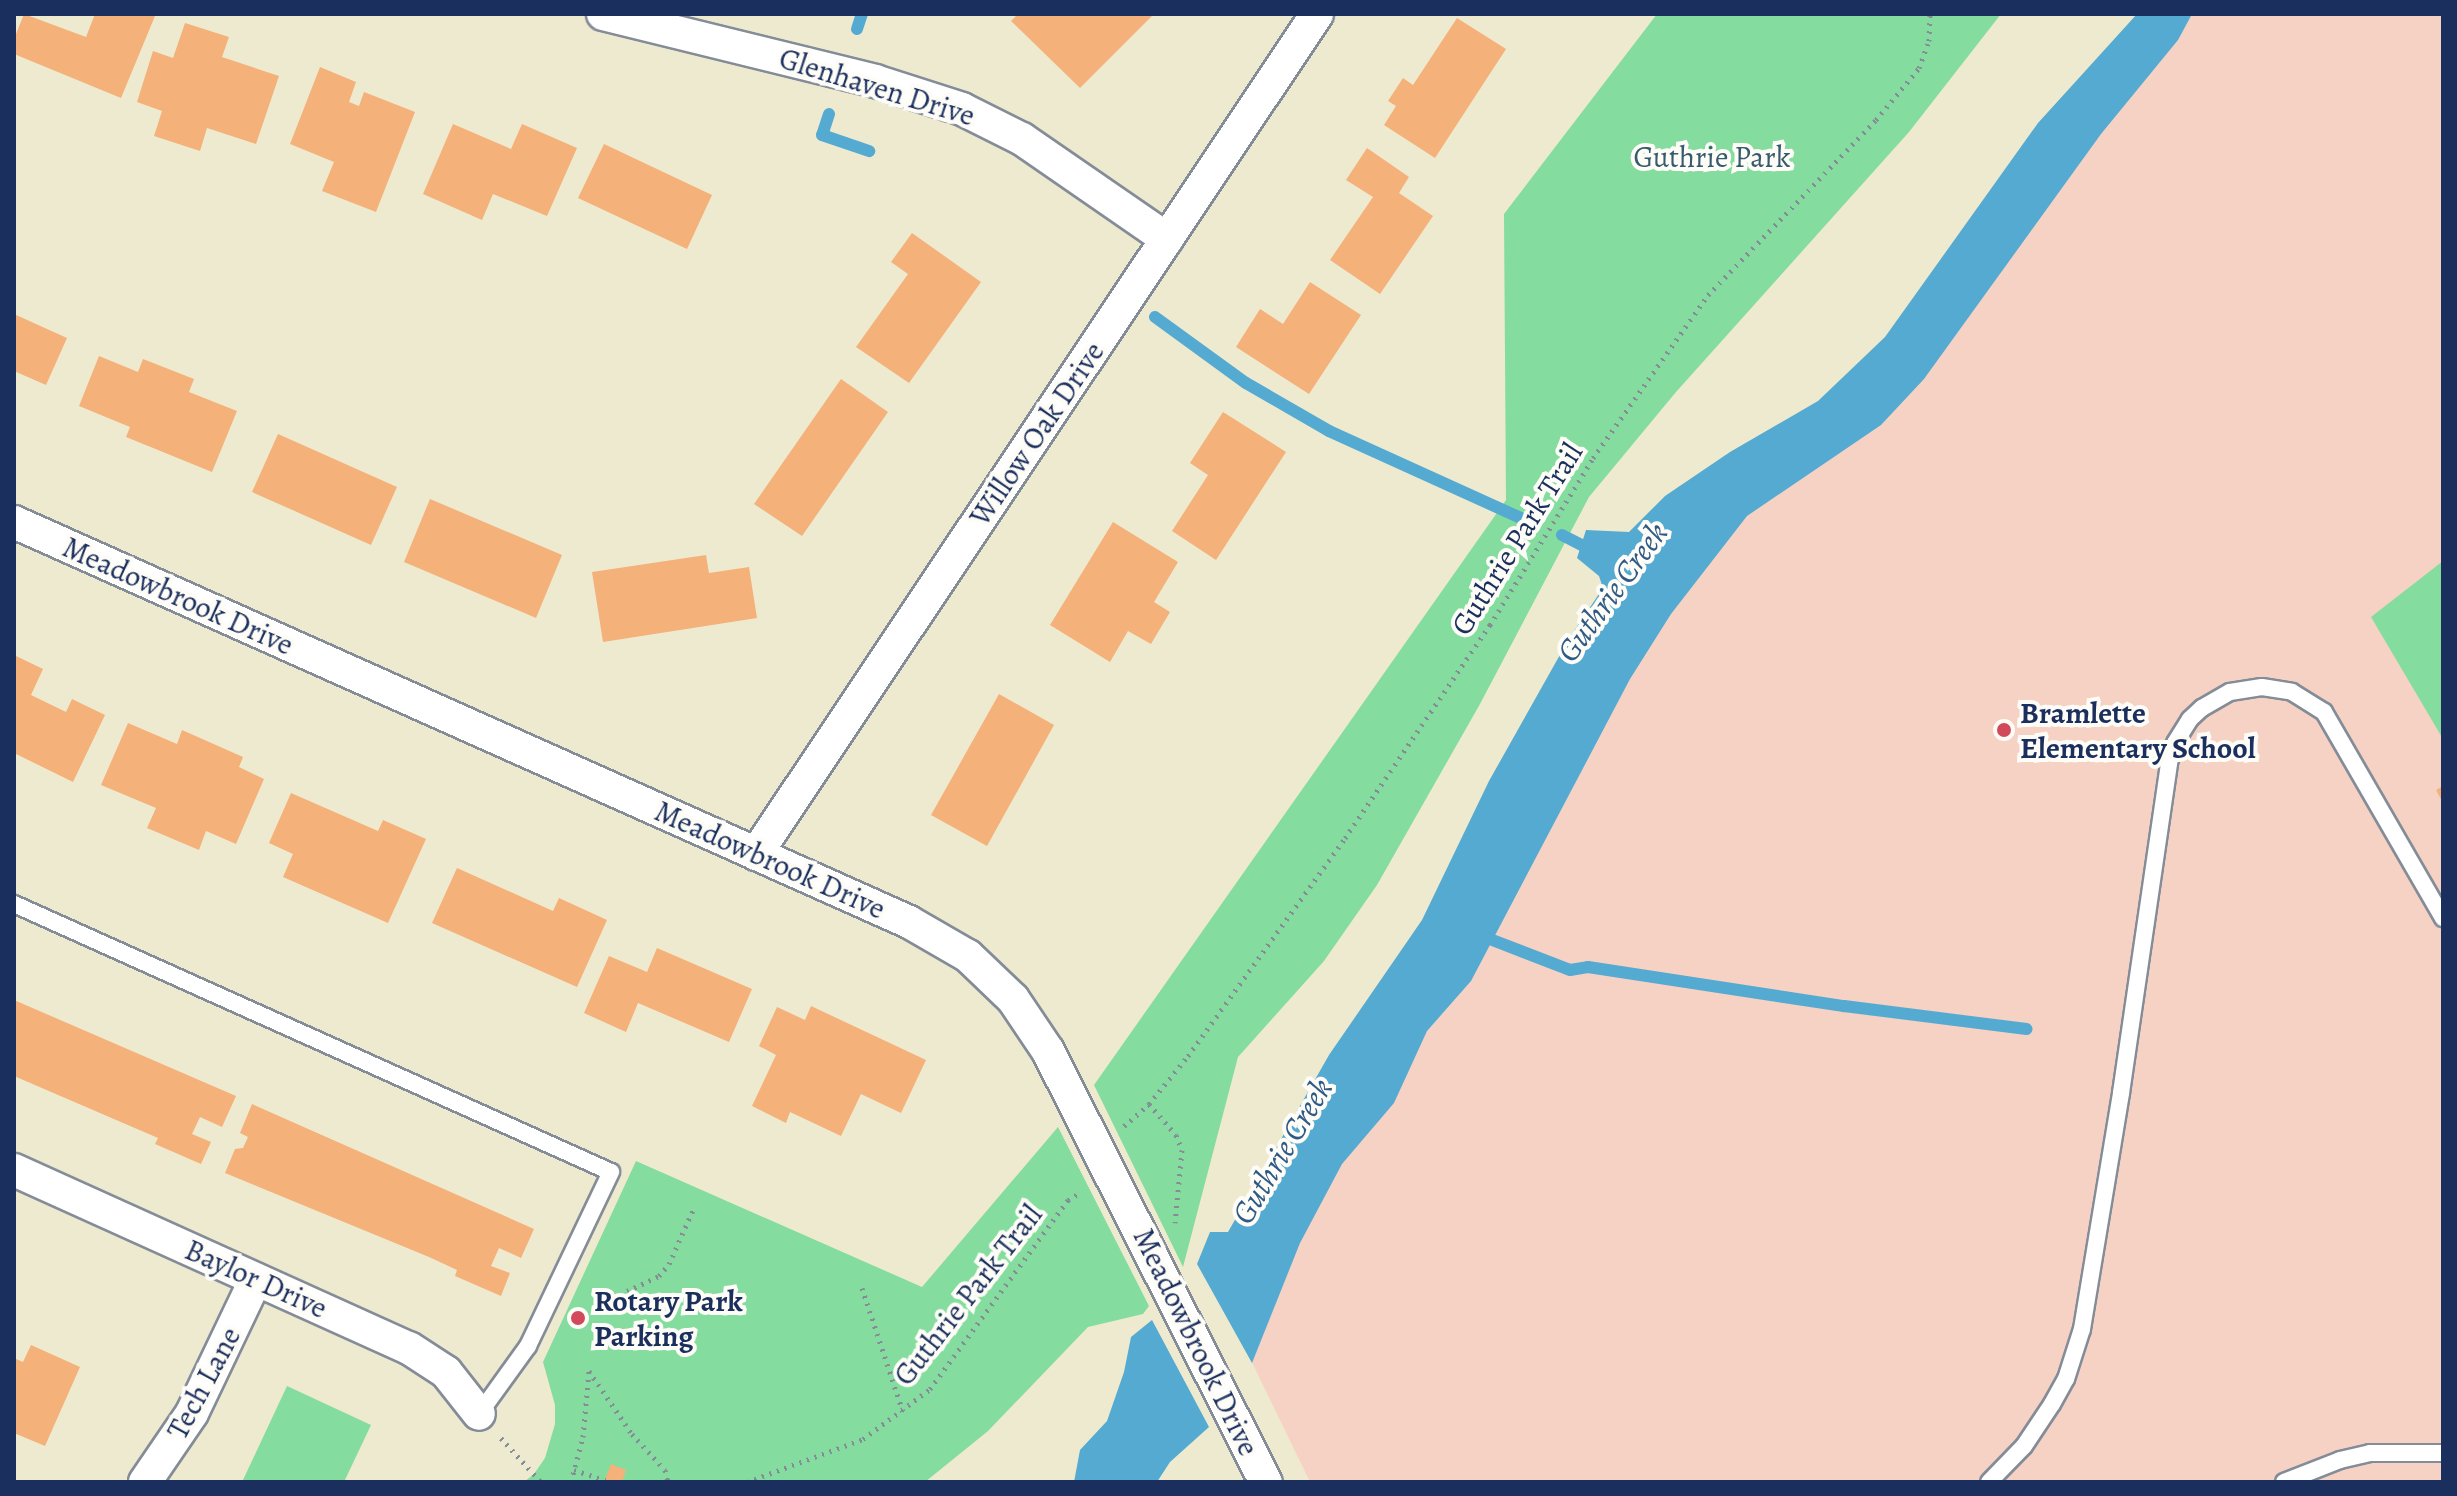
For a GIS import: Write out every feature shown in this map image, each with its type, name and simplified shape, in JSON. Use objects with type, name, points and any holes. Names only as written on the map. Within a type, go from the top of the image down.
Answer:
[{"type":"street","name":"Glenhaven Drive","points":[[603,14],[875,81],[962,109],[1022,139],[1167,239]]},
{"type":"street","name":"Willow Oak Drive","points":[[756,854],[1317,14]]},
{"type":"street","name":"Meadowbrook Drive","points":[[14,522],[756,854],[954,946],[998,982],[1037,1033],[1266,1482]]},
{"type":"street","name":"Baylor Drive","points":[[14,1170],[431,1359],[479,1414]]},
{"type":"street","name":"Tech Lane","points":[[145,1482],[192,1413],[256,1279]]},
{"type":"lane","points":[[1989,1482],[2024,1446],[2052,1404],[2066,1379],[2082,1329],[2121,1093],[2169,763],[2175,743],[2190,719],[2202,708],[2230,692],[2262,687],[2292,692],[2324,712],[2443,918]]},
{"type":"lane","points":[[14,904],[611,1172],[528,1346],[479,1414]]},
{"type":"lane","points":[[2284,1482],[2340,1460],[2370,1453],[2443,1453]]},
{"type":"path","name":"Guthrie Park Trail","points":[[1118,1131],[1149,1104],[1188,1056],[1353,825],[1490,625],[1593,458],[1708,295],[1856,141],[1919,68],[1929,41],[1930,14]]},
{"type":"path","points":[[1149,1104],[1176,1135],[1182,1150],[1175,1231]]},
{"type":"path","name":"Guthrie Park Trail","points":[[747,1482],[863,1439],[930,1389],[1068,1200],[1088,1187]]},
{"type":"path","points":[[627,1291],[659,1276],[669,1264],[693,1210]]},
{"type":"path","points":[[862,1288],[903,1412]]},
{"type":"path","points":[[571,1482],[583,1437],[589,1371],[632,1434],[665,1470],[668,1482]]},
{"type":"path","points":[[479,1414],[541,1482]]},
{"type":"path","points":[[574,1470],[605,1480]]},
{"type":"shaded area","name":"Bramlette Elementary School","points":[[2189,14],[2443,14],[2443,1482],[1310,1482],[1229,1315],[1686,541],[1857,429]]},
{"type":"green space","name":"Guthrie Park","points":[[1657,14],[2001,14],[1909,132],[1676,392],[1589,497],[1480,704],[1377,885],[1324,961],[1238,1057],[1183,1267],[1094,1085],[1506,500],[1504,214]]},
{"type":"green space","points":[[2443,561],[2443,739],[2371,617]]},
{"type":"green space","points":[[1058,1127],[1149,1306],[1143,1314],[1088,1327],[988,1431],[925,1482],[524,1482],[545,1458],[555,1424],[555,1405],[543,1362],[636,1161],[922,1287]]},
{"type":"green space","points":[[287,1386],[371,1425],[344,1482],[242,1482]]},
{"type":"water","name":"Guthrie Creek","points":[[2137,14],[2192,14],[2178,40],[2101,134],[1924,379],[1881,425],[1747,516],[1671,614],[1630,679],[1471,981],[1427,1031],[1394,1103],[1342,1164],[1300,1243],[1252,1363],[1197,1264],[1210,1232],[1228,1232],[1329,1055],[1422,920],[1489,781],[1570,637],[1603,588],[1599,576],[1577,558],[1586,530],[1629,532],[1665,496],[1730,452],[1818,401],[1885,337],[2038,123]]},
{"type":"water","points":[[1152,1320],[1209,1427],[1170,1462],[1157,1482],[1074,1482],[1080,1450],[1107,1421],[1124,1372],[1131,1337]]},
{"type":"building","points":[[24,14],[86,37],[95,14],[155,16],[121,98],[14,54],[14,39]]},
{"type":"building","points":[[1018,14],[1154,14],[1080,88],[1011,21]]},
{"type":"building","points":[[1457,18],[1506,49],[1435,158],[1384,125],[1396,106],[1388,101],[1403,78],[1413,85]]},
{"type":"building","points":[[185,23],[229,37],[222,57],[279,76],[256,144],[207,128],[200,151],[154,136],[162,111],[137,102],[153,51],[173,58]]},
{"type":"building","points":[[320,67],[356,82],[349,102],[359,106],[364,92],[415,112],[376,212],[322,191],[334,162],[290,144]]},
{"type":"building","points":[[453,124],[511,149],[522,124],[577,148],[547,216],[493,194],[482,220],[423,194]]},
{"type":"building","points":[[604,144],[712,195],[687,249],[578,198]]},
{"type":"building","points":[[1367,148],[1409,177],[1399,193],[1433,216],[1380,294],[1330,260],[1373,197],[1346,180]]},
{"type":"building","points":[[912,233],[981,282],[909,383],[856,347],[908,274],[891,262]]},
{"type":"building","points":[[1310,282],[1361,315],[1309,394],[1236,347],[1260,309],[1283,324]]},
{"type":"building","points":[[14,314],[67,338],[46,385],[14,371]]},
{"type":"building","points":[[99,356],[138,372],[143,359],[194,379],[189,392],[237,411],[212,472],[126,437],[130,427],[79,406]]},
{"type":"building","points":[[841,379],[888,412],[802,536],[754,504]]},
{"type":"building","points":[[1223,412],[1286,452],[1216,560],[1172,531],[1208,475],[1190,463]]},
{"type":"building","points":[[278,434],[397,487],[371,545],[252,492]]},
{"type":"building","points":[[430,499],[562,555],[536,618],[404,562]]},
{"type":"building","points":[[1113,522],[1178,562],[1154,602],[1170,612],[1151,644],[1128,631],[1110,662],[1050,625]]},
{"type":"building","points":[[706,555],[709,573],[749,567],[757,618],[603,642],[592,572]]},
{"type":"building","points":[[14,655],[43,669],[31,695],[66,712],[72,699],[105,715],[73,782],[14,753]]},
{"type":"building","points":[[999,694],[1054,725],[987,846],[931,815]]},
{"type":"building","points":[[128,723],[177,744],[182,730],[243,757],[239,767],[264,779],[236,844],[206,831],[199,850],[147,828],[156,808],[101,785]]},
{"type":"building","points":[[2443,786],[2443,803],[2436,790]]},
{"type":"building","points":[[291,793],[378,831],[383,820],[426,839],[388,923],[283,877],[293,854],[269,843]]},
{"type":"building","points":[[457,868],[553,911],[559,898],[607,920],[577,987],[432,923]]},
{"type":"building","points":[[657,948],[752,989],[729,1042],[638,1003],[626,1032],[584,1013],[609,956],[647,972]]},
{"type":"building","points":[[14,1000],[236,1096],[222,1127],[200,1117],[192,1134],[211,1142],[201,1164],[155,1144],[158,1138],[14,1076]]},
{"type":"building","points":[[811,1006],[926,1060],[901,1113],[861,1094],[841,1136],[790,1112],[786,1123],[752,1106],[776,1055],[759,1046],[777,1007],[805,1020]]},
{"type":"building","points":[[252,1104],[534,1229],[521,1258],[499,1248],[491,1266],[510,1273],[501,1296],[455,1276],[457,1270],[429,1257],[225,1173],[235,1149],[243,1148],[248,1137],[240,1133]]},
{"type":"building","points":[[31,1345],[80,1367],[45,1446],[14,1433],[14,1358],[23,1362]]},
{"type":"building","points":[[611,1464],[626,1470],[622,1482],[604,1482]]},
{"type":"waterway","points":[[857,29],[862,14]]},
{"type":"waterway","points":[[829,114],[822,135],[869,151]]},
{"type":"waterway","points":[[1155,317],[1246,383],[1329,431],[1530,522]]},
{"type":"waterway","points":[[1562,535],[1595,552]]},
{"type":"waterway","points":[[1482,936],[1570,970],[1588,967],[1844,1006],[2027,1029]]},
{"type":"place","name":"Bramlette Elementary School","points":[[2004,730]]},
{"type":"place","name":"Rotary Park Parking","points":[[578,1318]]}]
